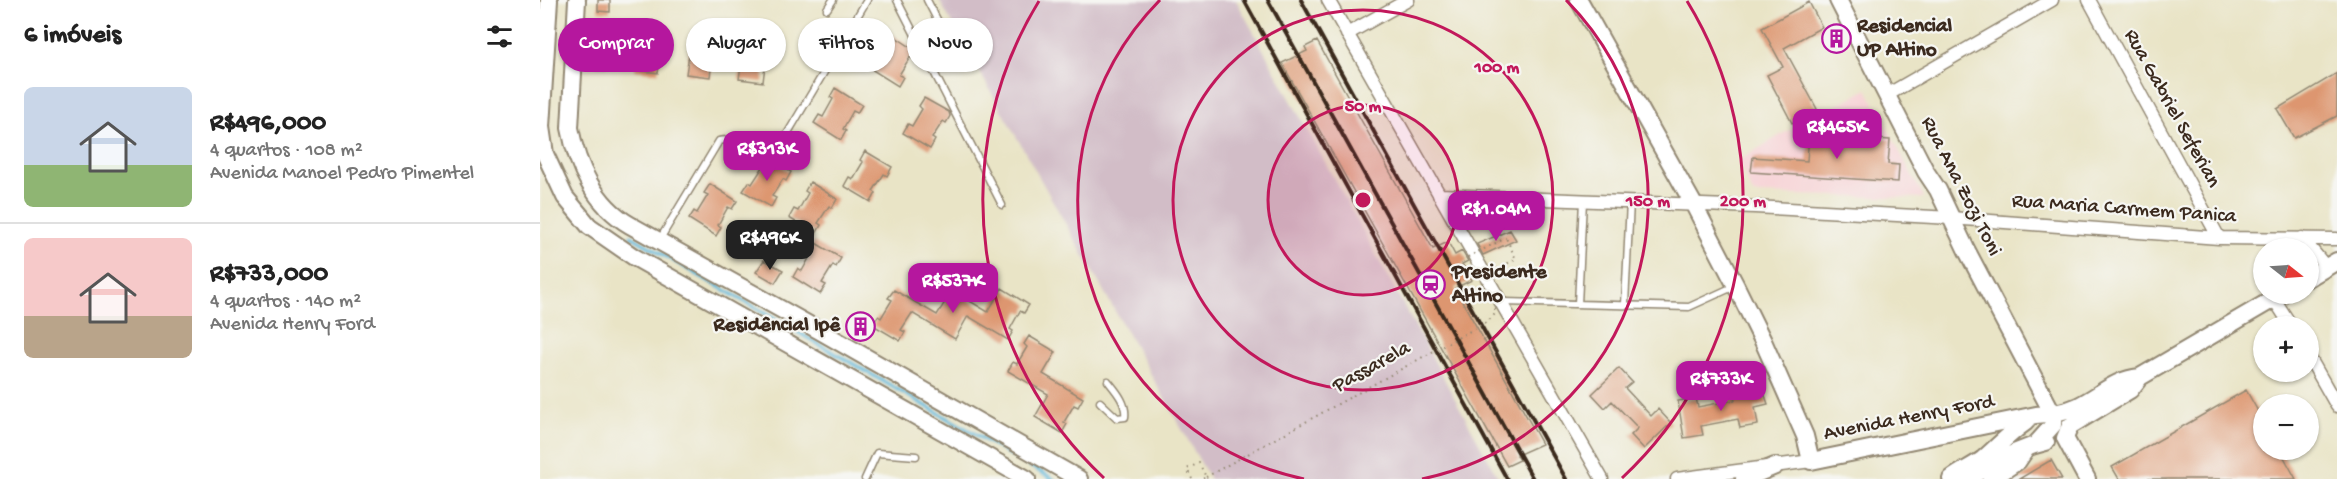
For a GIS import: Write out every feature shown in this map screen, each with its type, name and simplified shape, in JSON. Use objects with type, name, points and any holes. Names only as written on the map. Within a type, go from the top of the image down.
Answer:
[{"type":"main road","points":[[549,0],[542,99],[543,143],[549,165],[565,197],[589,226],[605,239],[703,297],[1027,479]]},
{"type":"main road","points":[[573,146],[571,116],[577,0]]},
{"type":"main road","points":[[1578,0],[1694,205],[1736,286],[1805,436],[1811,460]]},
{"type":"main road","name":"Rua Ana Zozi Toni","points":[[1838,0],[2042,395],[2040,416]]},
{"type":"main road","points":[[542,99],[544,111],[549,119],[557,122],[571,116]]},
{"type":"main road","points":[[543,143],[545,137],[553,132],[566,135],[585,175],[604,205],[626,223],[1079,479]]},
{"type":"main road","points":[[2319,272],[2332,264]]},
{"type":"main road","name":"Avenida Henry Ford","points":[[2065,438],[2070,426],[2130,390],[2140,377],[2264,304]]},
{"type":"main road","name":"Avenida Henry Ford","points":[[1811,460],[2077,407],[2124,379],[2140,377]]},
{"type":"main road","points":[[1952,479],[1962,470],[1981,460],[2012,432],[2040,416],[2053,425],[2018,461],[1991,479]]},
{"type":"main road","points":[[1965,479],[2005,456],[2031,446],[2065,438],[2087,479]]},
{"type":"main road","points":[[1744,479],[1775,466]]},
{"type":"street","points":[[1328,0],[1503,302],[1602,479]]},
{"type":"street","points":[[1347,34],[1408,0]]},
{"type":"street","points":[[1887,95],[2052,0]]},
{"type":"street","name":"Rua Gabriel Seferian","points":[[2089,0],[2219,238]]},
{"type":"street","name":"Rua Maria Carmem Panica","points":[[1439,195],[1951,218],[2219,238],[2253,238]]},
{"type":"street","name":"Rua Maria Carmem Panica","points":[[2319,238],[2337,238]]},
{"type":"street","points":[[2319,253],[2332,264]]},
{"type":"street","points":[[2319,374],[2337,406]]},
{"type":"street","name":"Avenida Henry Ford","points":[[1677,479],[1811,460]]},
{"type":"lane","points":[[827,9],[832,0]]},
{"type":"lane","points":[[659,241],[719,141],[728,139],[774,146],[783,141],[867,0]]},
{"type":"lane","points":[[897,0],[1002,205]]},
{"type":"lane","points":[[927,0],[936,18]]},
{"type":"lane","points":[[1578,304],[1583,201]]},
{"type":"lane","points":[[1625,304],[1630,202]]},
{"type":"lane","points":[[1503,302],[1689,307],[1736,286]]},
{"type":"lane","points":[[1100,402],[1118,418],[1125,417],[1126,411],[1123,403],[1108,381]]},
{"type":"lane","points":[[866,479],[877,453],[916,456]]},
{"type":"path","name":"Passarela","points":[[1205,478],[1488,321],[1495,314],[1495,304],[1468,257],[1506,238],[1516,259],[1487,275]]},
{"type":"path","points":[[1192,479],[1187,469],[1199,463],[1205,478]]},
{"type":"shaded area","points":[[939,0],[1236,0],[1499,479],[1210,479],[980,72],[993,72],[993,18],[949,18]]},
{"type":"shaded area","points":[[1867,89],[1924,198],[1753,194],[1738,161],[1784,133]]},
{"type":"green space","points":[[767,228],[777,235],[778,239],[771,249],[767,250],[757,243],[756,239],[763,229]]},
{"type":"building","points":[[598,0],[610,0],[610,12],[598,11]]},
{"type":"building","points":[[1809,2],[1822,27],[1784,48],[1817,109],[1792,123],[1767,75],[1783,67],[1762,28]]},
{"type":"building","points":[[895,37],[907,45],[907,62],[899,75],[903,77],[898,86],[876,72],[895,72]]},
{"type":"building","points":[[1317,41],[1433,249],[1448,242],[1455,255],[1462,251],[1468,261],[1462,264],[1472,280],[1455,288],[1542,444],[1517,455],[1520,460],[1507,466],[1282,63],[1307,51],[1305,47]]},
{"type":"building","points":[[686,72],[711,72],[710,77],[686,74]]},
{"type":"building","points":[[740,72],[764,72],[763,82],[739,79]]},
{"type":"building","points":[[2337,73],[2337,116],[2294,138],[2277,109]]},
{"type":"building","points":[[835,88],[862,105],[857,113],[853,111],[843,129],[846,131],[841,140],[814,123],[819,115],[823,117],[833,99],[830,97]]},
{"type":"building","points":[[924,98],[949,112],[950,116],[946,123],[943,121],[932,138],[935,140],[930,149],[903,133],[908,124],[912,126],[922,109],[919,106]]},
{"type":"building","points":[[1809,134],[1890,140],[1888,164],[1899,165],[1898,182],[1751,172],[1753,157],[1807,161]]},
{"type":"building","points":[[865,151],[892,167],[887,176],[884,174],[873,191],[876,193],[871,202],[844,186],[849,177],[853,179],[863,162],[860,160]]},
{"type":"building","points":[[764,156],[791,172],[786,181],[783,179],[772,196],[776,198],[771,207],[743,191],[749,182],[752,184],[763,167],[759,165]]},
{"type":"building","points":[[810,182],[837,199],[832,208],[829,206],[818,223],[821,225],[816,234],[789,218],[794,209],[798,211],[808,193],[805,191]]},
{"type":"building","points":[[710,184],[737,201],[732,209],[728,207],[718,225],[721,227],[716,236],[689,219],[694,211],[697,213],[708,195],[704,193]]},
{"type":"building","points":[[1510,230],[1516,240],[1483,255],[1477,244]]},
{"type":"building","points":[[814,242],[841,258],[836,267],[833,265],[822,283],[826,285],[820,294],[793,277],[798,268],[802,271],[812,253],[809,251]]},
{"type":"building","points":[[764,260],[783,270],[775,283],[756,272]]},
{"type":"building","points":[[948,288],[988,312],[1002,288],[1029,305],[1024,313],[1020,311],[1010,329],[1013,331],[1008,340],[968,316],[955,339],[912,313],[901,330],[905,332],[900,341],[873,325],[878,316],[881,318],[892,300],[888,298],[894,290],[937,315],[947,299],[943,297]]},
{"type":"building","points":[[1029,336],[1056,352],[1043,374],[1083,398],[1078,407],[1074,405],[1064,422],[1067,424],[1062,433],[1035,417],[1048,394],[1008,371],[1013,362],[1017,364],[1027,347],[1024,344]]},
{"type":"building","points":[[1619,368],[1632,382],[1625,388],[1651,416],[1658,409],[1671,423],[1644,449],[1631,435],[1638,428],[1612,401],[1605,408],[1592,394]]},
{"type":"building","points":[[1752,388],[1753,393],[1763,390],[1768,404],[1755,407],[1758,425],[1740,428],[1738,419],[1701,426],[1703,435],[1684,438],[1678,401],[1696,398],[1698,407],[1735,400],[1733,391]]},
{"type":"building","points":[[2246,390],[2253,402],[2253,460],[2286,460],[2296,479],[2119,479],[2112,467]]},
{"type":"building","points":[[2051,460],[2062,479],[2019,479]]},
{"type":"waterway","points":[[631,236],[1053,479]]},
{"type":"railway","points":[[1244,0],[1507,479]]},
{"type":"railway","points":[[1268,0],[1533,479]]},
{"type":"railway","points":[[1301,0],[1566,479]]},
{"type":"place","name":"Residencial UP Altino","points":[[1836,39]]},
{"type":"place","name":"Presidente Altino","points":[[1431,285]]},
{"type":"place","name":"Residêncial Ipê","points":[[861,326]]}]
